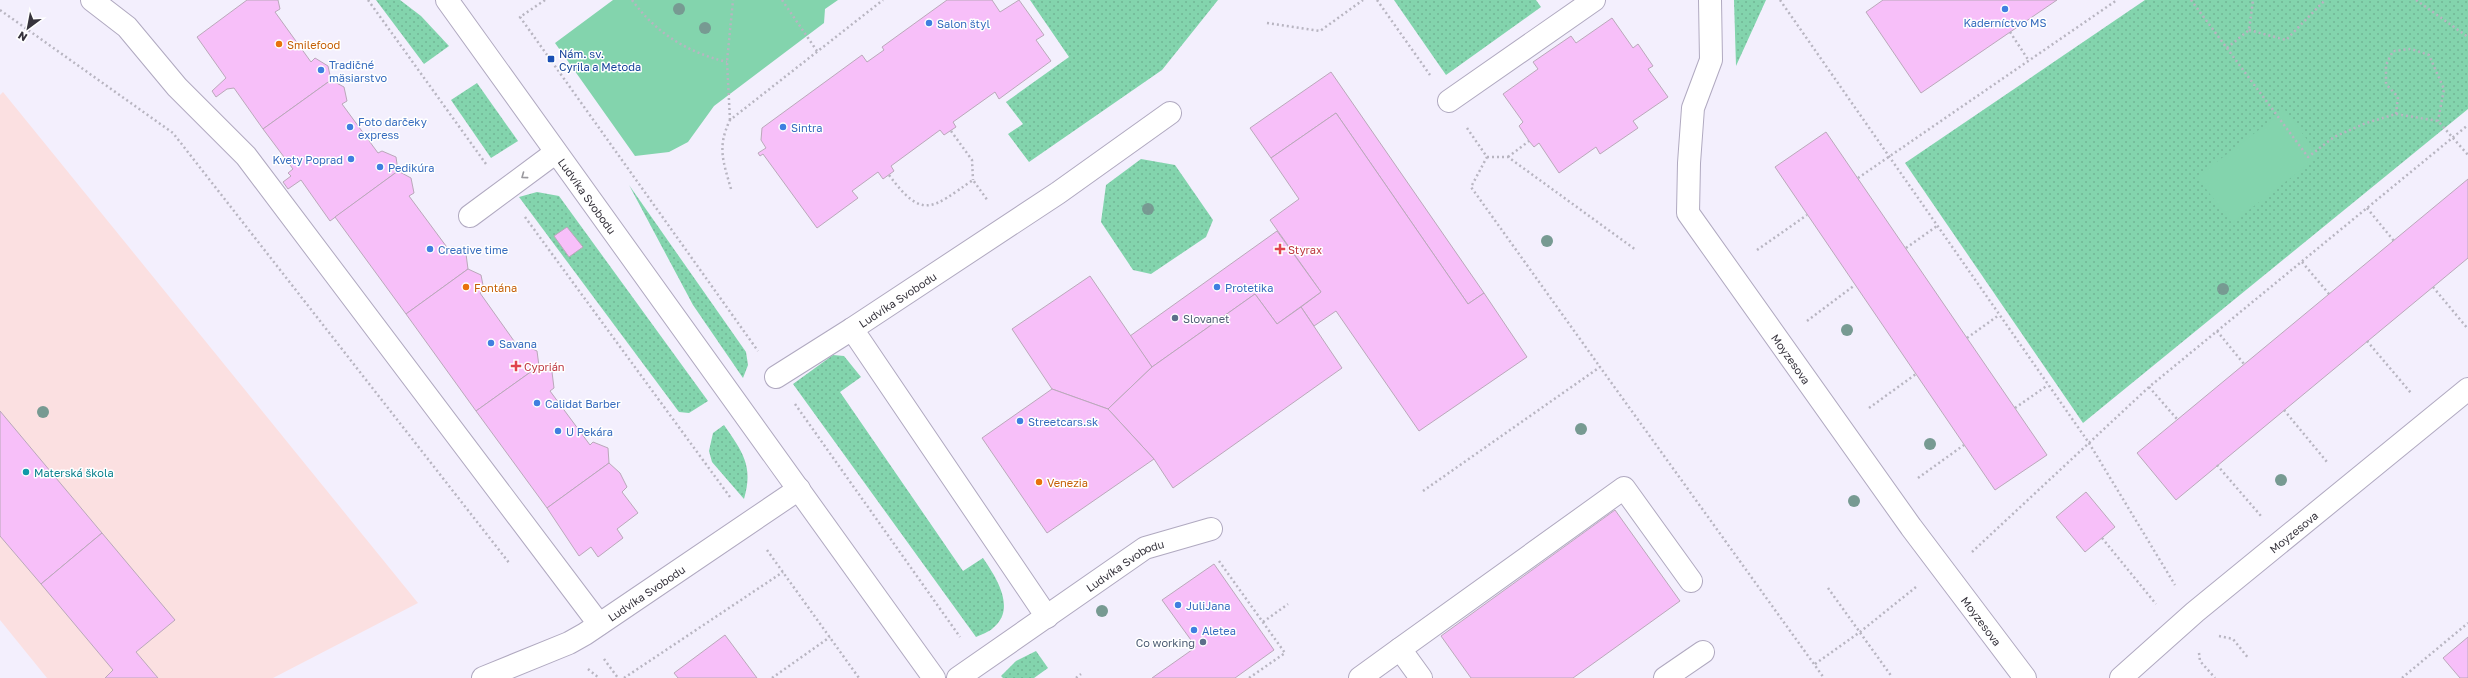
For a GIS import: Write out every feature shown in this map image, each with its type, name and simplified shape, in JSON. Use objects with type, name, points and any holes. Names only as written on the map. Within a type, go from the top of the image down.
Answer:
[{"type":"street","points":[[92,0],[127,27],[177,87],[246,156],[600,624]]},
{"type":"street","name":"Ludvíka Svobodu","points":[[447,0],[555,153],[934,678]]},
{"type":"street","points":[[1449,101],[1594,0]]},
{"type":"street","name":"Moyzesova","points":[[1710,0],[1711,60],[1693,108],[1688,163],[1688,213],[1911,527],[2024,678]]},
{"type":"street","name":"Ludvíka Svobodu","points":[[1047,617],[852,329],[1058,193],[1170,113]]},
{"type":"street","points":[[470,216],[555,153]]},
{"type":"street","points":[[776,377],[852,329]]},
{"type":"street","name":"Moyzesova","points":[[2121,678],[2195,612],[2468,389]]},
{"type":"street","points":[[1360,678],[1624,488],[1691,581]]},
{"type":"street","name":"Ludvíka Svobodu","points":[[483,678],[569,643],[600,624],[799,489]]},
{"type":"street","name":"Ludvíka Svobodu","points":[[958,678],[1145,548],[1212,529]]},
{"type":"street","points":[[1400,649],[1421,678]]},
{"type":"street","points":[[1665,678],[1703,652]]},
{"type":"path","points":[[368,0],[859,678]]},
{"type":"path","points":[[545,0],[520,17],[980,663]]},
{"type":"path","points":[[632,0],[665,36],[703,56],[727,62]]},
{"type":"path","points":[[731,189],[722,157],[723,136],[730,120],[727,62],[733,0]]},
{"type":"path","points":[[782,0],[817,51]]},
{"type":"path","points":[[730,120],[883,0]]},
{"type":"path","points":[[1267,23],[1320,30],[1363,0]]},
{"type":"path","points":[[1377,0],[1487,157]]},
{"type":"path","points":[[1780,0],[2089,443],[2178,589]]},
{"type":"path","points":[[1858,178],[2118,0]]},
{"type":"path","points":[[2191,0],[2308,157],[2334,137],[2366,123],[2396,114],[2438,121],[2468,155]]},
{"type":"path","points":[[2227,48],[2249,30],[2253,0]]},
{"type":"path","points":[[2249,30],[2286,40],[2325,0]]},
{"type":"path","points":[[2416,0],[2468,37]]},
{"type":"path","points":[[0,10],[173,133],[513,568]]},
{"type":"path","points":[[2010,32],[2029,60]]},
{"type":"path","points":[[2396,114],[2398,97],[2386,84],[2386,65],[2393,51],[2411,49],[2429,55],[2444,89],[2438,121]]},
{"type":"path","points":[[1971,553],[2149,387],[2468,125]]},
{"type":"path","points":[[951,131],[972,160],[973,180],[1006,226]]},
{"type":"path","points":[[1487,157],[1508,156],[1529,140]]},
{"type":"path","points":[[1508,156],[1636,250]]},
{"type":"path","points":[[1487,157],[1471,187],[1600,367]]},
{"type":"path","points":[[889,175],[912,202],[926,207],[938,204],[973,180]]},
{"type":"path","points":[[2367,208],[2394,241]]},
{"type":"path","points":[[1757,250],[1807,215]]},
{"type":"path","points":[[1906,248],[1937,226]]},
{"type":"path","points":[[2302,262],[2329,294]]},
{"type":"path","points":[[1807,320],[1856,285]]},
{"type":"path","points":[[2433,287],[2468,329]]},
{"type":"path","points":[[1967,338],[2000,315]]},
{"type":"path","points":[[2217,331],[2244,364]]},
{"type":"path","points":[[2368,341],[2414,397]]},
{"type":"path","points":[[1869,408],[1916,374]]},
{"type":"path","points":[[2015,408],[2048,385]]},
{"type":"path","points":[[2149,387],[2177,419]]},
{"type":"path","points":[[2284,410],[2329,466]]},
{"type":"path","points":[[1918,478],[1964,445]]},
{"type":"path","points":[[2217,465],[2264,520]]},
{"type":"path","points":[[2102,538],[2158,606]]},
{"type":"path","points":[[1218,559],[1285,653],[1249,678]]},
{"type":"path","points":[[624,678],[783,572]]},
{"type":"path","points":[[1814,664],[1860,632],[1920,584]]},
{"type":"path","points":[[1828,588],[1892,678]]},
{"type":"path","points":[[1263,622],[1288,604]]},
{"type":"path","points":[[2402,678],[2468,623]]},
{"type":"path","points":[[2213,635],[2233,639],[2249,658]]},
{"type":"path","points":[[772,678],[830,637]]},
{"type":"path","points":[[2199,648],[2200,661],[2215,678]]},
{"type":"path","points":[[1076,678],[1081,674]]},
{"type":"shaded area","points":[[3,92],[418,603],[273,678],[47,678],[0,620],[0,95]]},
{"type":"green space","points":[[376,0],[400,0],[421,16],[449,46],[424,64]]},
{"type":"green space","points":[[613,0],[838,0],[825,9],[824,23],[714,106],[688,142],[669,152],[635,156],[555,43]]},
{"type":"green space","points":[[1030,0],[1218,0],[1162,70],[1029,162],[1008,134],[1023,124],[1006,102],[1069,57]]},
{"type":"green space","points":[[1394,0],[1536,0],[1541,7],[1446,75]]},
{"type":"green space","points":[[1734,0],[1766,0],[1736,66]]},
{"type":"green space","points":[[2145,0],[2468,0],[2468,109],[2083,423],[1905,163]]},
{"type":"green space","points":[[477,83],[518,141],[491,158],[451,100]]},
{"type":"green space","points":[[2285,110],[2319,156],[2232,223],[2197,177]]},
{"type":"green space","points":[[1141,159],[1175,165],[1213,220],[1206,237],[1151,274],[1133,270],[1101,222],[1106,185]]},
{"type":"green space","points":[[629,185],[746,352],[748,365],[743,378],[693,305]]},
{"type":"green space","points":[[537,192],[559,196],[708,401],[689,413],[679,412],[519,197]]},
{"type":"green space","points":[[833,355],[844,356],[861,377],[840,392],[963,571],[983,558],[993,574],[1002,593],[1004,603],[1000,620],[990,631],[976,637],[793,384]]},
{"type":"green space","points":[[724,425],[741,451],[747,468],[748,477],[744,499],[712,462],[709,451],[713,433]]},
{"type":"green space","points":[[1036,651],[1048,668],[1034,678],[1003,678],[1001,676],[1016,661]]},
{"type":"building","points":[[247,0],[278,0],[280,9],[275,12],[311,62],[315,58],[328,66],[331,80],[263,129],[234,88],[227,89],[216,97],[212,91],[226,78],[197,37]]},
{"type":"building","points":[[947,0],[992,0],[1000,12],[1019,0],[1044,35],[1036,40],[1051,61],[999,99],[995,92],[953,122],[956,127],[944,135],[940,130],[891,166],[894,171],[883,179],[878,172],[852,191],[858,198],[817,228],[763,154],[760,156],[758,153],[766,148],[761,140],[762,128],[862,55],[867,62],[884,50],[882,47]]},
{"type":"building","points":[[1883,0],[2057,0],[1921,93],[1866,12]]},
{"type":"building","points":[[1612,18],[1633,48],[1638,44],[1653,66],[1648,69],[1668,97],[1633,121],[1638,128],[1600,154],[1596,147],[1559,173],[1539,143],[1534,147],[1529,141],[1519,126],[1523,122],[1503,94],[1538,69],[1533,62],[1571,36],[1576,43]]},
{"type":"building","points":[[1331,72],[1484,293],[1468,304],[1336,113],[1271,158],[1250,128]]},
{"type":"building","points":[[331,80],[344,87],[347,101],[342,104],[378,153],[382,151],[396,157],[398,171],[330,221],[301,180],[288,189],[283,182],[291,176],[288,173],[293,169],[263,129]]},
{"type":"building","points":[[1336,113],[1468,304],[1484,293],[1527,357],[1419,431],[1336,311],[1314,326],[1301,307],[1321,292],[1270,220],[1299,199],[1271,158]]},
{"type":"building","points":[[1826,132],[2047,455],[1995,490],[1775,167]]},
{"type":"building","points":[[398,171],[411,178],[414,193],[409,196],[449,250],[453,247],[466,254],[468,269],[406,314],[335,217]]},
{"type":"building","points":[[2468,179],[2468,258],[2176,500],[2137,453]]},
{"type":"building","points":[[567,227],[583,247],[569,257],[554,236]]},
{"type":"building","points":[[1277,231],[1321,292],[1277,324],[1255,294],[1152,367],[1130,336]]},
{"type":"building","points":[[468,269],[481,275],[484,290],[480,293],[519,348],[524,345],[537,351],[539,366],[476,411],[406,314]]},
{"type":"building","points":[[1090,276],[1152,367],[1108,409],[1052,389],[1012,329]]},
{"type":"building","points":[[1255,294],[1277,324],[1301,307],[1342,368],[1173,488],[1154,459],[1108,409],[1152,367]]},
{"type":"building","points":[[539,366],[552,372],[554,388],[550,391],[590,445],[593,442],[608,448],[609,463],[547,508],[476,411]]},
{"type":"building","points":[[1052,389],[1108,409],[1154,459],[1047,533],[982,438]]},
{"type":"building","name":"Materská škola","points":[[0,411],[102,533],[41,584],[0,536]]},
{"type":"building","points":[[609,463],[620,473],[627,487],[622,492],[638,513],[617,529],[623,538],[598,557],[591,547],[579,556],[547,508]]},
{"type":"building","points":[[2086,492],[2115,527],[2085,552],[2056,517]]},
{"type":"building","points":[[1615,510],[1680,601],[1573,678],[1471,678],[1441,636]]},
{"type":"building","points":[[102,533],[175,620],[136,652],[158,678],[105,678],[113,670],[41,584]]},
{"type":"building","points":[[1214,564],[1274,650],[1235,678],[1152,678],[1196,647],[1162,600]]},
{"type":"building","points":[[725,635],[757,678],[678,678],[674,673]]},
{"type":"building","points":[[2468,637],[2468,678],[2460,678],[2443,658]]},
{"type":"place","name":"Kaderníctvo MS","points":[[2005,9]]},
{"type":"place","name":"Salon štyl","points":[[929,23]]},
{"type":"place","name":"Smilefood","points":[[279,44]]},
{"type":"place","name":"Nám. sv. Cyrila a Metoda","points":[[551,59]]},
{"type":"place","name":"Tradičné mäsiarstvo","points":[[321,70]]},
{"type":"place","name":"Foto darčeky express","points":[[350,127]]},
{"type":"place","name":"Sintra","points":[[783,127]]},
{"type":"place","name":"Kvety Poprad","points":[[351,159]]},
{"type":"place","name":"Pedikúra","points":[[380,167]]},
{"type":"place","name":"Creative time","points":[[430,249]]},
{"type":"place","name":"Styrax","points":[[1280,249]]},
{"type":"place","name":"Fontána","points":[[466,287]]},
{"type":"place","name":"Protetika","points":[[1217,287]]},
{"type":"place","name":"Slovanet","points":[[1175,318]]},
{"type":"place","name":"Savana","points":[[491,343]]},
{"type":"place","name":"Cyprián","points":[[516,366]]},
{"type":"place","name":"Calidat Barber","points":[[537,403]]},
{"type":"place","name":"Streetcars.sk","points":[[1020,421]]},
{"type":"place","name":"U Pekára","points":[[558,431]]},
{"type":"place","name":"Materská škola","points":[[26,472]]},
{"type":"place","name":"Venezia","points":[[1039,482]]},
{"type":"place","name":"JuliJana","points":[[1178,605]]},
{"type":"place","name":"Aletea","points":[[1194,630]]},
{"type":"place","name":"Co working","points":[[1203,642]]}]
